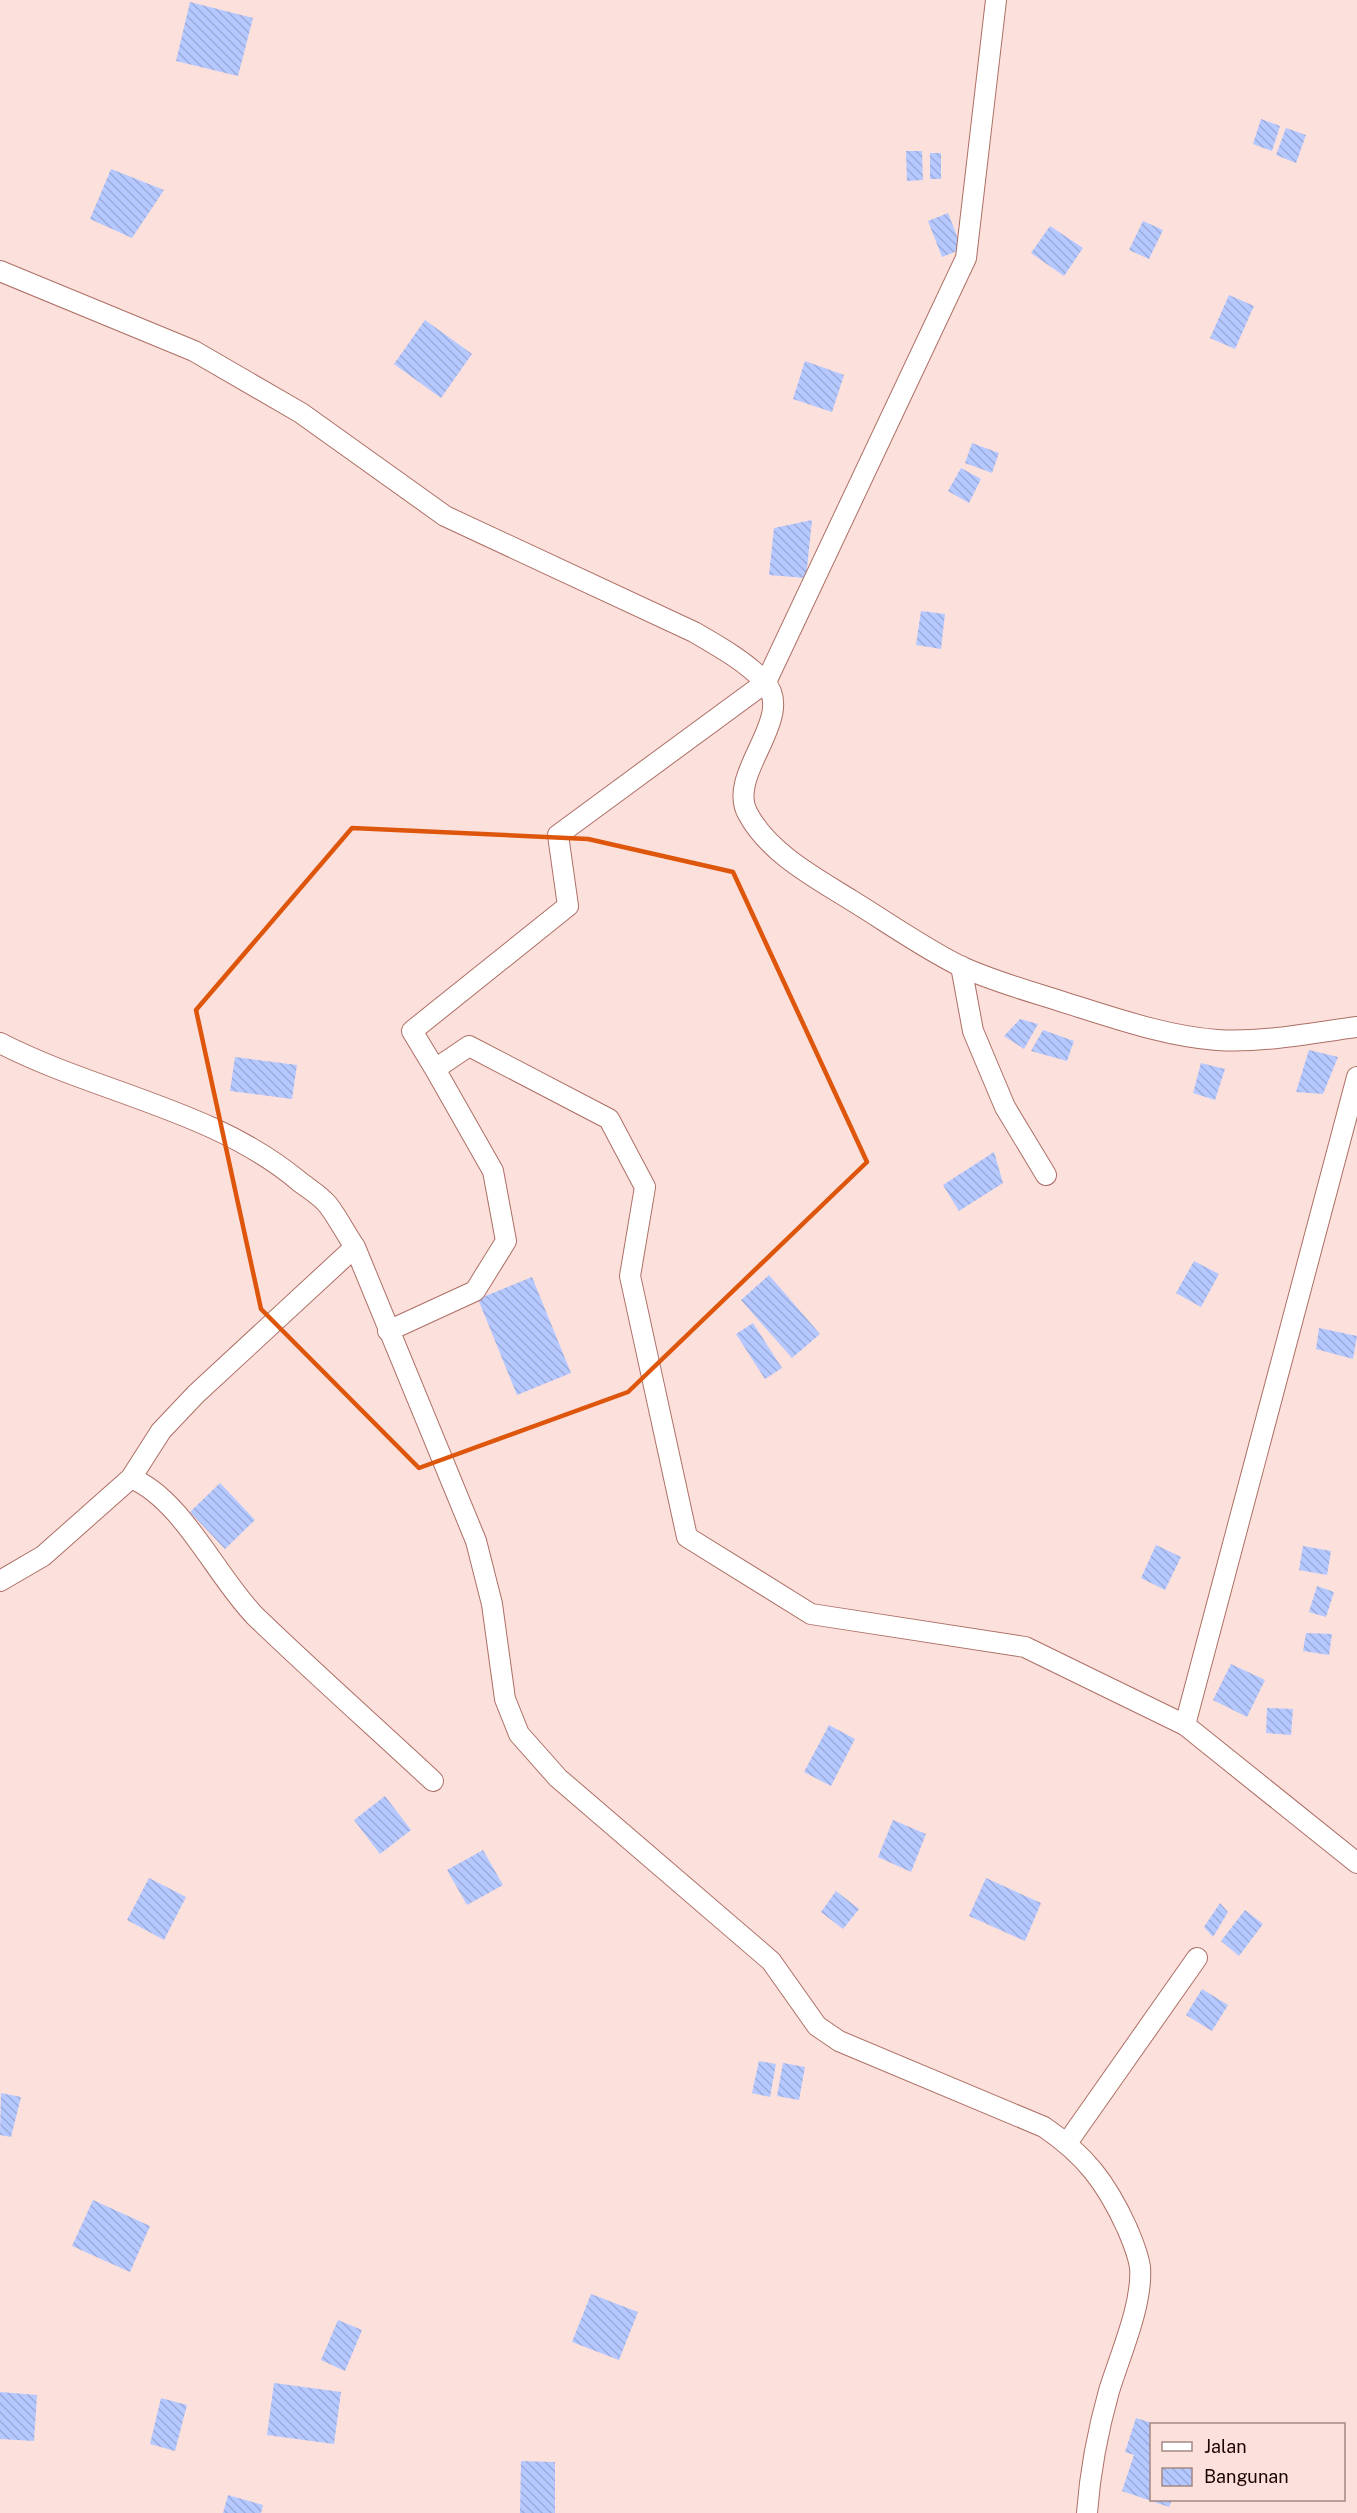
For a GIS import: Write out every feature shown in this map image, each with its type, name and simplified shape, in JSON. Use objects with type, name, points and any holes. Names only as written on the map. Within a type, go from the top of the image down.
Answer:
[{"type":"street","points":[[388,1331],[475,1291],[506,1241],[493,1171],[412,1030],[568,906],[558,835],[766,682],[966,258],[996,0]]},
{"type":"street","points":[[0,271],[194,351],[301,413],[445,516],[694,632],[731,654],[766,682],[771,693],[772,713],[745,780],[746,811],[762,837],[819,880],[961,966],[1017,987],[1122,1020],[1217,1040],[1292,1036],[1357,1028]]},
{"type":"street","points":[[961,966],[973,1031],[1005,1107],[1046,1175]]},
{"type":"street","points":[[0,1043],[27,1057],[147,1101],[212,1130],[281,1165],[327,1204],[356,1247],[388,1331],[448,1467],[476,1541],[492,1604],[505,1699],[519,1734],[558,1778],[771,1961],[817,2026],[839,2041],[1044,2127],[1067,2142],[1090,2165],[1112,2195],[1134,2245],[1140,2266],[1136,2304],[1108,2395],[1099,2435],[1087,2513]]},
{"type":"street","points":[[435,1069],[469,1046],[609,1119],[645,1186],[630,1276],[687,1537],[811,1614],[1025,1647],[1185,1725],[1357,1863]]},
{"type":"street","points":[[1185,1725],[1357,1077]]},
{"type":"street","points":[[0,1581],[43,1556],[131,1478],[161,1431],[195,1394],[356,1247]]},
{"type":"street","points":[[131,1478],[148,1485],[166,1500],[216,1569],[254,1614],[433,1781]]},
{"type":"street","points":[[1067,2142],[1197,1958]]},
{"type":"highlighted area","points":[[352,828],[588,839],[733,872],[867,1162],[628,1392],[419,1468],[261,1309],[196,1010]]},
{"type":"building","points":[[190,2],[253,18],[238,76],[176,61]]},
{"type":"building","points":[[1261,119],[1280,126],[1272,151],[1253,144]]},
{"type":"building","points":[[1286,128],[1306,135],[1296,163],[1276,155]]},
{"type":"building","points":[[906,151],[922,151],[923,180],[907,181]]},
{"type":"building","points":[[930,153],[941,153],[941,179],[930,179]]},
{"type":"building","points":[[111,169],[164,190],[132,238],[90,219]]},
{"type":"building","points":[[948,213],[962,249],[942,257],[928,221]]},
{"type":"building","points":[[1143,221],[1163,230],[1149,259],[1129,250]]},
{"type":"building","points":[[1050,226],[1083,248],[1064,276],[1031,253]]},
{"type":"building","points":[[1229,295],[1254,306],[1235,349],[1210,338]]},
{"type":"building","points":[[425,320],[472,354],[441,398],[394,364]]},
{"type":"building","points":[[805,361],[844,375],[832,412],[793,399]]},
{"type":"building","points":[[972,443],[999,453],[992,473],[965,463]]},
{"type":"building","points":[[961,468],[981,479],[969,503],[948,491]]},
{"type":"building","points":[[812,520],[806,578],[769,575],[774,528]]},
{"type":"building","points":[[921,611],[945,614],[941,649],[916,645]]},
{"type":"building","points":[[1020,1019],[1038,1024],[1024,1049],[1004,1036]]},
{"type":"building","points":[[1043,1030],[1074,1041],[1067,1061],[1031,1051]]},
{"type":"building","points":[[1309,1050],[1338,1057],[1323,1094],[1296,1092]]},
{"type":"building","points":[[235,1057],[297,1065],[292,1099],[230,1091]]},
{"type":"building","points":[[1201,1063],[1225,1069],[1215,1100],[1193,1093]]},
{"type":"building","points":[[994,1152],[1003,1183],[959,1211],[943,1185]]},
{"type":"building","points":[[1194,1261],[1219,1274],[1201,1307],[1176,1293]]},
{"type":"building","points":[[769,1275],[820,1334],[792,1358],[741,1300]]},
{"type":"building","points":[[532,1277],[571,1373],[517,1395],[478,1299]]},
{"type":"building","points":[[753,1323],[782,1368],[765,1379],[736,1334]]},
{"type":"building","points":[[1319,1328],[1357,1336],[1353,1359],[1316,1349]]},
{"type":"building","points":[[220,1483],[255,1520],[225,1549],[190,1512]]},
{"type":"building","points":[[1156,1545],[1181,1557],[1165,1590],[1141,1578]]},
{"type":"building","points":[[1303,1546],[1331,1551],[1327,1575],[1299,1570]]},
{"type":"building","points":[[1317,1586],[1334,1592],[1326,1617],[1309,1612]]},
{"type":"building","points":[[1306,1633],[1332,1634],[1329,1655],[1303,1651]]},
{"type":"building","points":[[1231,1664],[1265,1680],[1247,1717],[1213,1700]]},
{"type":"building","points":[[1267,1708],[1293,1709],[1291,1735],[1266,1733]]},
{"type":"building","points":[[829,1725],[855,1739],[831,1786],[804,1772]]},
{"type":"building","points":[[385,1796],[411,1830],[380,1854],[354,1820]]},
{"type":"building","points":[[893,1820],[926,1834],[911,1872],[878,1857]]},
{"type":"building","points":[[483,1850],[503,1885],[467,1905],[447,1870]]},
{"type":"building","points":[[149,1878],[186,1897],[164,1940],[127,1920]]},
{"type":"building","points":[[986,1878],[1041,1903],[1025,1941],[969,1916]]},
{"type":"building","points":[[836,1891],[859,1909],[843,1929],[821,1912]]},
{"type":"building","points":[[1220,1903],[1228,1912],[1213,1937],[1204,1927]]},
{"type":"building","points":[[1245,1910],[1263,1924],[1239,1956],[1221,1941]]},
{"type":"building","points":[[1202,1989],[1228,2005],[1212,2031],[1186,2015]]},
{"type":"building","points":[[759,2061],[776,2064],[770,2097],[752,2093]]},
{"type":"building","points":[[783,2063],[805,2067],[799,2100],[777,2096]]},
{"type":"building","points":[[1,2093],[21,2097],[11,2137],[0,2135]]},
{"type":"building","points":[[93,2200],[150,2226],[130,2272],[72,2246]]},
{"type":"building","points":[[591,2294],[638,2312],[619,2360],[572,2342]]},
{"type":"building","points":[[338,2320],[362,2330],[345,2371],[321,2360]]},
{"type":"building","points":[[274,2383],[341,2392],[334,2444],[267,2435]]},
{"type":"building","points":[[0,2392],[37,2395],[34,2441],[0,2439]]},
{"type":"building","points":[[161,2398],[187,2405],[175,2451],[150,2444]]},
{"type":"building","points":[[1136,2418],[1152,2423],[1150,2423],[1150,2501],[1122,2491],[1134,2455],[1125,2452]]},
{"type":"building","points":[[521,2461],[555,2462],[555,2513],[520,2513]]},
{"type":"building","points":[[228,2495],[263,2505],[261,2513],[223,2513]]},
{"type":"building","points":[[1151,2501],[1172,2501],[1169,2507]]}]
